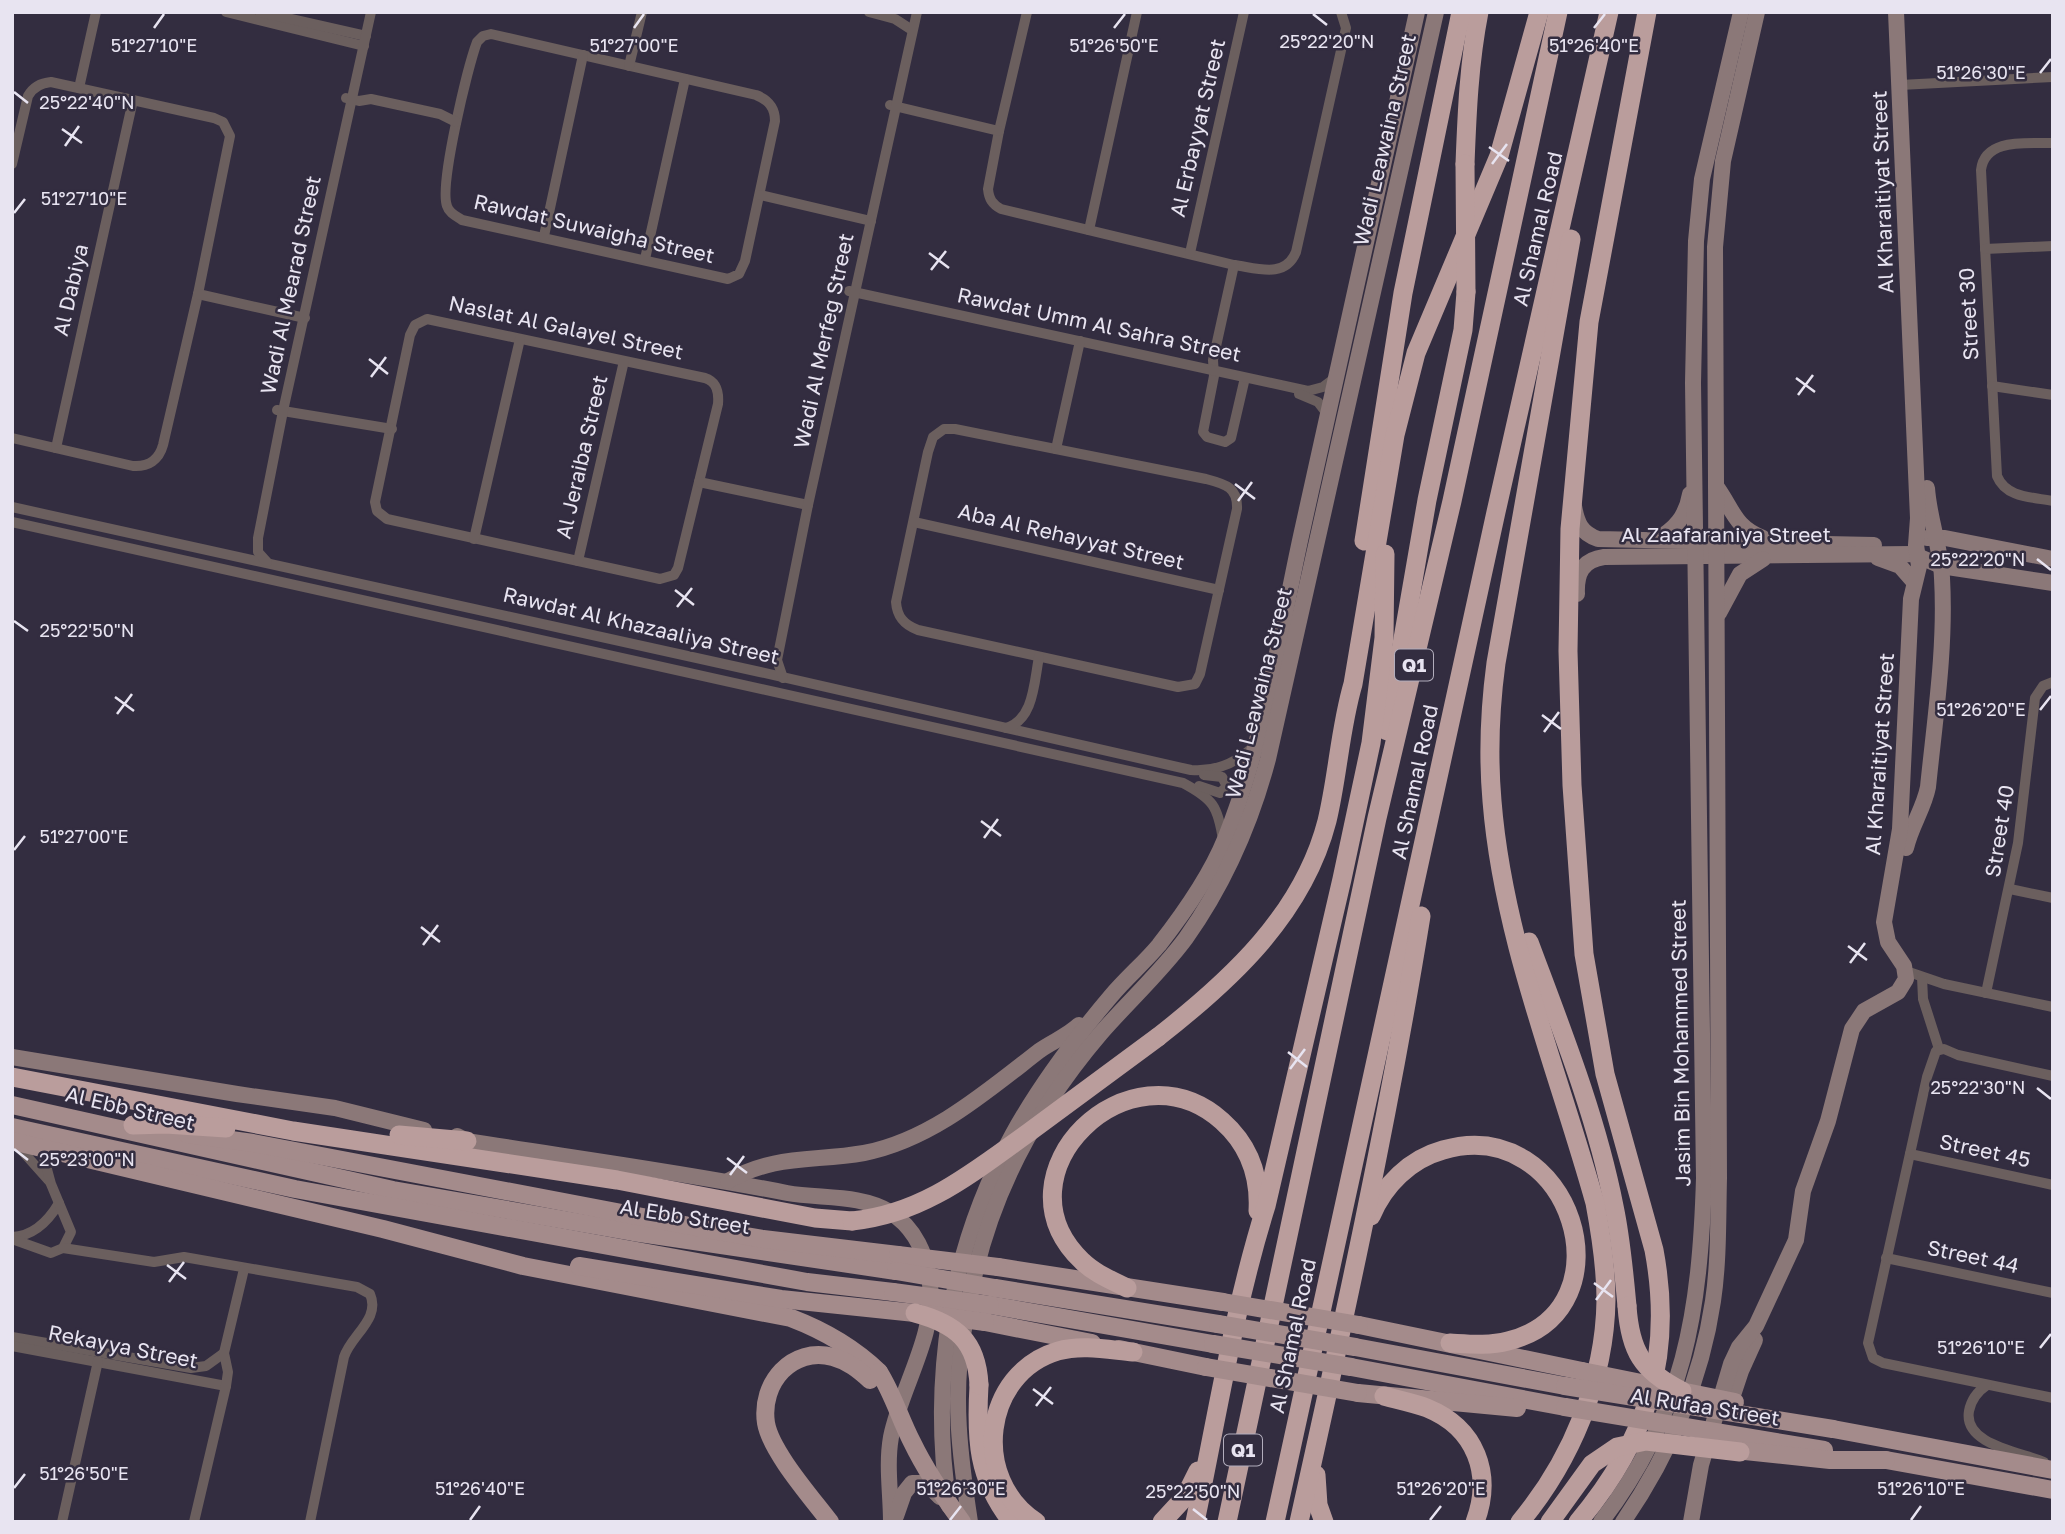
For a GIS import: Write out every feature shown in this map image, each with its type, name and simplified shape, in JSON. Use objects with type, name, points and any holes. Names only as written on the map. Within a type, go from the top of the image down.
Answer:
[{"type":"highway","points":[[12,1077],[293,1131],[523,1165],[815,1218],[852,1221],[877,1219],[898,1213],[949,1188],[1092,1087],[1203,1001],[1257,948],[1290,903],[1315,854],[1326,824],[1336,778],[1372,485],[1399,320],[1433,140],[1461,12]]},
{"type":"highway","points":[[1383,797],[1385,741],[1391,705],[1427,500],[1463,330],[1466,292],[1467,96],[1479,12]]},
{"type":"highway","points":[[1346,708],[1353,684],[1395,435],[1416,353],[1499,156],[1539,12]]},
{"type":"highway","name":"Al Shamal Road","points":[[1227,1522],[1383,797],[1452,501],[1558,12]]},
{"type":"highway","name":"Al Shamal Road","points":[[1275,1522],[1496,512],[1609,12]]},
{"type":"highway","points":[[1578,1522],[1605,1488],[1640,1427],[1654,1382],[1661,1328],[1660,1287],[1654,1250],[1605,1074],[1586,968],[1579,901],[1568,589],[1573,500],[1590,322],[1647,12]]},
{"type":"highway","points":[[1520,1522],[1548,1484],[1578,1427],[1599,1360],[1606,1301],[1602,1239],[1595,1203],[1518,950],[1504,883],[1491,799],[1490,745],[1493,687],[1560,309],[1595,82]]},
{"type":"highway","points":[[1195,1522],[1256,1238],[1289,1110],[1371,743],[1384,638],[1384,567],[1395,435]]},
{"type":"highway","points":[[1299,1522],[1390,1098],[1423,906],[1427,835]]},
{"type":"highway","points":[[1504,883],[1541,974],[1588,1105],[1615,1206],[1632,1340],[1644,1365],[1665,1382],[1682,1391]]},
{"type":"highway","points":[[1127,1288],[1093,1270],[1074,1252],[1057,1220],[1054,1204],[1056,1173],[1068,1145],[1084,1126],[1118,1104],[1147,1097],[1175,1098],[1204,1108],[1228,1126],[1246,1150],[1257,1178],[1256,1238]]},
{"type":"highway","points":[[259,1123],[292,1123],[467,1141]]},
{"type":"highway","points":[[134,1125],[166,1124],[293,1131]]},
{"type":"highway","points":[[1363,1233],[1374,1209],[1402,1172],[1424,1156],[1449,1148],[1477,1146],[1508,1152],[1529,1163],[1552,1183],[1569,1211],[1576,1241],[1575,1270],[1566,1297],[1547,1321],[1521,1337],[1497,1343],[1450,1343]]},
{"type":"highway","points":[[915,1313],[948,1324],[958,1332],[975,1358],[979,1385],[977,1425],[980,1456],[988,1481],[1012,1522]]},
{"type":"highway","points":[[1036,1522],[1021,1509],[1006,1488],[994,1457],[993,1424],[1004,1394],[1011,1382],[1029,1365],[1059,1350],[1082,1348],[1133,1352]]},
{"type":"highway","points":[[1384,1396],[1440,1414],[1463,1433],[1471,1444],[1482,1472],[1482,1500],[1475,1522]]},
{"type":"highway","points":[[1162,1522],[1179,1506],[1192,1485],[1216,1424]]},
{"type":"highway","points":[[1317,1440],[1316,1487],[1324,1522]]},
{"type":"highway","points":[[1550,1522],[1592,1464],[1617,1447],[1646,1441],[1740,1451]]},
{"type":"main road","name":"Wadi Leawaina Street","points":[[955,1520],[943,1462],[943,1370],[954,1292],[973,1220],[989,1177],[1035,1097],[1112,995],[1158,946],[1205,877],[1223,842],[1244,786],[1417,12]]},
{"type":"main road","points":[[1407,135],[1408,115],[1428,12]]},
{"type":"main road","name":"Wadi Leawaina Street","points":[[970,1522],[957,1404],[961,1345],[985,1231],[1018,1156],[1059,1086],[1096,1039],[1154,978],[1186,938],[1221,883],[1250,818],[1268,759],[1436,12]]},
{"type":"main road","points":[[1695,549],[1694,299],[1699,201],[1706,158],[1741,12]]},
{"type":"main road","points":[[1716,549],[1714,277],[1718,203],[1723,161],[1757,12]]},
{"type":"main road","name":"Al Kharaitiyat Street","points":[[1896,12],[1904,85],[1927,484],[1941,566],[1941,656],[1928,787],[1925,799],[1908,817]]},
{"type":"main road","name":"Al Kharaitiyat Street","points":[[1905,12],[1904,85],[1918,571],[1910,599],[1908,817],[1884,922],[1888,942],[1913,974]]},
{"type":"main road","points":[[1656,540],[1674,529],[1685,514],[1694,464]]},
{"type":"main road","points":[[1716,485],[1740,525],[1772,541]]},
{"type":"main road","name":"Al Zaafaraniya Street","points":[[1573,500],[1577,522],[1583,531],[1592,537],[1656,540],[1695,549]]},
{"type":"main road","name":"Al Zaafaraniya Street","points":[[1716,549],[1766,557],[1869,555],[1917,548],[1935,537],[2053,559]]},
{"type":"main road","name":"Al Zaafaraniya Street","points":[[1572,749],[1577,704],[1576,583],[1581,569],[1589,561],[1604,557],[1716,549],[1772,541],[1891,546],[1917,548],[1941,566],[2053,583]]},
{"type":"main road","name":"Jasim Bin Mohammed Street","points":[[1601,1522],[1638,1468],[1666,1413],[1687,1347],[1697,1290],[1704,1178],[1695,549]]},
{"type":"main road","name":"Jasim Bin Mohammed Street","points":[[1623,1522],[1656,1469],[1688,1400],[1703,1353],[1715,1281],[1719,1178],[1716,549]]},
{"type":"main road","points":[[1869,555],[1900,566],[1914,582]]},
{"type":"main road","points":[[1716,618],[1740,574],[1766,557]]},
{"type":"main road","points":[[1691,1522],[1703,1458],[1731,1364],[1756,1326],[1796,1240],[1803,1191],[1828,1121],[1852,1029],[1859,1017],[1902,988],[1906,979],[1913,974]]},
{"type":"main road","points":[[728,1181],[773,1162],[863,1153],[922,1133],[1003,1081],[1041,1050],[1065,1037],[1112,995]]},
{"type":"main road","points":[[1702,1522],[1714,1456],[1737,1382],[1749,1350],[1800,1243],[1810,1190],[1833,1121],[1852,1048],[1872,1009]]},
{"type":"main road","points":[[12,1057],[335,1108],[456,1135],[467,1141],[875,1205],[900,1219],[919,1244],[928,1269],[930,1303],[920,1347],[891,1437],[888,1456],[892,1522]]},
{"type":"main road","name":"Al Ebb Street","points":[[12,1105],[299,1171],[459,1202],[738,1249],[897,1263],[990,1305],[1218,1324],[1355,1347]]},
{"type":"main road","points":[[100,1126],[134,1125],[253,1143],[897,1263],[998,1267],[1359,1325],[1748,1405],[1833,1429]]},
{"type":"main road","points":[[13,1137],[41,1147],[523,1265],[791,1318],[819,1328],[843,1342],[874,1376]]},
{"type":"main road","name":"Al Ebb Street","points":[[13,1137],[793,1279],[990,1305],[1351,1367]]},
{"type":"main road","points":[[504,1225],[559,1244],[690,1276],[706,1286]]},
{"type":"main road","points":[[523,1265],[564,1264],[791,1300],[915,1313],[990,1305],[1133,1352],[1206,1367],[1384,1396],[1537,1409],[1564,1407]]},
{"type":"main road","name":"Al Rufaa Street","points":[[1355,1347],[1564,1386],[2053,1468]]},
{"type":"main road","points":[[830,1522],[773,1441],[766,1425],[768,1391],[787,1365],[811,1355],[834,1357],[874,1376],[888,1386],[900,1417],[955,1520]]},
{"type":"main road","name":"Al Rufaa Street","points":[[1351,1367],[1564,1407],[2053,1490]]},
{"type":"main road","points":[[1540,1522],[1581,1466],[1594,1453],[1618,1440],[1634,1436],[1654,1435],[1740,1451],[1830,1460],[1886,1460]]},
{"type":"main road","points":[[892,1522],[904,1493],[917,1481],[931,1486],[955,1520]]},
{"type":"street","points":[[79,88],[96,12]]},
{"type":"street","points":[[226,12],[362,40]]},
{"type":"street","points":[[260,12],[362,40]]},
{"type":"street","name":"Wadi Al Mearad Street","points":[[362,40],[365,12]]},
{"type":"street","name":"Wadi Al Mearad Street","points":[[239,556],[249,546],[253,537],[350,93],[371,12]]},
{"type":"street","points":[[629,66],[642,12]]},
{"type":"street","points":[[869,12],[888,16],[910,28]]},
{"type":"street","name":"Wadi Al Merfeg Street","points":[[760,672],[772,658],[910,28],[911,12]]},
{"type":"street","name":"Wadi Al Merfeg Street","points":[[910,28],[917,12]]},
{"type":"street","points":[[1027,12],[988,189],[991,202],[1001,209],[1234,265],[1273,271],[1285,267],[1293,259],[1346,27],[1341,12]]},
{"type":"street","points":[[1089,230],[1137,12]]},
{"type":"street","name":"Al Erbayyat Street","points":[[1190,253],[1244,12]]},
{"type":"street","name":"Rawdat Suwaigha Street","points":[[487,34],[629,66],[756,95],[770,104],[775,121],[743,270],[736,277],[728,279],[463,220],[448,209],[446,192],[457,117],[480,39],[487,34]]},
{"type":"street","points":[[544,236],[583,55]]},
{"type":"street","points":[[1904,85],[2053,77]]},
{"type":"street","points":[[645,259],[685,79]]},
{"type":"street","points":[[12,164],[31,91],[40,84],[51,82],[219,119],[229,131],[198,294],[158,457],[146,465],[133,466],[12,438]]},
{"type":"street","points":[[350,93],[457,117]]},
{"type":"street","name":"Al Dabiya","points":[[56,448],[133,100]]},
{"type":"street","points":[[893,106],[999,131]]},
{"type":"street","name":"Street 30","points":[[2053,143],[2003,145],[1986,156],[1981,170],[1996,471],[1999,481],[2013,494],[2053,501]]},
{"type":"street","points":[[760,195],[868,220]]},
{"type":"street","points":[[1985,249],[2053,246]]},
{"type":"street","points":[[1234,265],[1203,432],[1207,437],[1225,442],[1231,438],[1244,382]]},
{"type":"street","points":[[198,294],[301,317]]},
{"type":"street","name":"Rawdat Umm Al Sahra Street","points":[[851,294],[1213,373],[1308,391],[1328,385],[1337,376]]},
{"type":"street","name":"Naslat Al Galayel Street","points":[[435,319],[624,361],[705,378],[716,386],[718,404],[678,568],[670,578],[660,579],[474,539],[387,519],[379,514],[375,502],[410,335],[419,322],[435,319]]},
{"type":"street","points":[[474,539],[520,339]]},
{"type":"street","points":[[1056,450],[1080,344]]},
{"type":"street","name":"Al Jeraiba Street","points":[[578,561],[624,361]]},
{"type":"street","name":"Rawdat Umm Al Sahra Street","points":[[1213,373],[1308,396],[1318,402],[1328,415]]},
{"type":"street","points":[[1992,386],[2053,396]]},
{"type":"street","points":[[280,411],[392,429]]},
{"type":"street","name":"Wadi Al Mearad Street","points":[[267,562],[260,557],[257,543],[280,411]]},
{"type":"street","points":[[955,429],[1056,450],[1206,479],[1233,489],[1237,496],[1237,509],[1200,674],[1198,681],[1189,687],[1178,687],[918,630],[902,621],[896,602],[933,437],[940,431],[955,429]]},
{"type":"street","points":[[699,482],[805,505]]},
{"type":"street","name":"Wadi Al Merfeg Street","points":[[783,678],[777,660],[805,505]]},
{"type":"street","name":"Rawdat Al Khazaaliya Street","points":[[12,507],[760,672],[1182,769],[1200,771],[1218,768],[1242,757],[1255,745]]},
{"type":"street","name":"Rawdat Al Khazaaliya Street","points":[[12,522],[1183,783],[1214,804],[1220,817],[1223,842]]},
{"type":"street","name":"Aba Al Rehayyat Street","points":[[914,522],[1219,590]]},
{"type":"street","points":[[1006,728],[1020,721],[1028,709],[1039,657]]},
{"type":"street","name":"Street 40","points":[[1986,993],[2010,889],[2025,802],[2035,698],[2043,686],[2053,682]]},
{"type":"street","points":[[1028,709],[1032,727],[1041,736]]},
{"type":"street","points":[[1182,769],[1200,775],[1222,777],[1227,786],[1220,793],[1192,783],[1183,783]]},
{"type":"street","points":[[2010,889],[2053,898]]},
{"type":"street","points":[[1913,974],[2053,1007]]},
{"type":"street","points":[[1913,974],[1939,1049]]},
{"type":"street","points":[[1939,1049],[2053,1076]]},
{"type":"street","points":[[1939,1049],[1929,1069],[1868,1343],[1873,1358],[1883,1363],[2053,1398]]},
{"type":"street","points":[[13,1137],[51,1184]]},
{"type":"street","points":[[12,1238],[47,1253],[56,1253],[63,1248],[71,1232],[51,1184],[41,1147]]},
{"type":"street","name":"Street 45","points":[[1910,1154],[2053,1185]]},
{"type":"street","points":[[12,1238],[41,1226],[59,1203]]},
{"type":"street","points":[[63,1248],[154,1262],[184,1257],[357,1287],[367,1291],[372,1299],[372,1314],[350,1343],[344,1357],[310,1522]]},
{"type":"street","name":"Street 44","points":[[1886,1258],[2053,1293]]},
{"type":"street","points":[[194,1522],[226,1387],[228,1372],[225,1353],[244,1269]]},
{"type":"street","points":[[12,1337],[37,1346],[191,1368],[206,1366],[225,1353]]},
{"type":"street","name":"Rekayya Street","points":[[12,1346],[37,1346],[226,1387]]},
{"type":"street","points":[[62,1522],[98,1361]]},
{"type":"street","points":[[1987,1385],[1978,1392],[1970,1408],[1969,1420],[1975,1433],[1985,1440],[2053,1468]]}]
